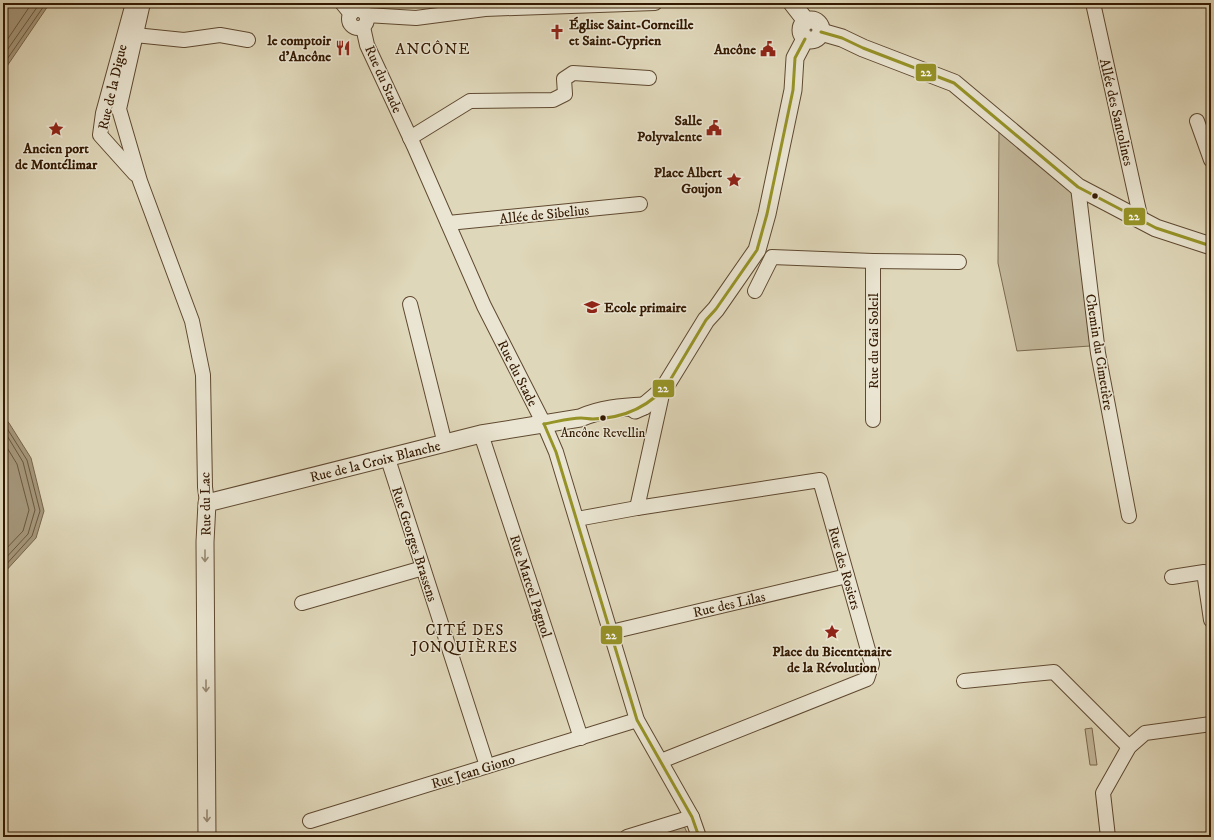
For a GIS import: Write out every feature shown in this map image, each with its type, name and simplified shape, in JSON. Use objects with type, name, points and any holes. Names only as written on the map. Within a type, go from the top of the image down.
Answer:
[{"type":"street","name":"Rue de la Digue","points":[[133,3],[103,113],[100,135],[131,168],[140,181]]},
{"type":"street","points":[[140,181],[119,109],[143,3]]},
{"type":"street","points":[[347,8],[355,11],[359,10],[371,15],[416,18],[480,6],[655,3]]},
{"type":"street","points":[[792,3],[806,21]]},
{"type":"street","name":"Allée des Santolines","points":[[1093,3],[1141,220]]},
{"type":"street","name":"Rue du Stade","points":[[371,15],[367,45],[484,306],[544,424],[556,452],[637,720],[692,817],[699,837]]},
{"type":"street","points":[[812,20],[818,23],[821,32],[818,38],[812,41],[805,39],[800,30],[806,21],[812,20]]},
{"type":"street","points":[[821,32],[842,38],[863,48],[954,83],[1078,187],[1156,228],[1211,246]]},
{"type":"street","points":[[135,35],[184,40],[220,35],[248,40]]},
{"type":"street","points":[[637,508],[664,390],[706,320],[716,309],[757,250],[767,214],[793,90],[795,58],[805,39]]},
{"type":"street","points":[[410,138],[470,101],[553,100],[565,94],[564,79],[573,73],[649,78]]},
{"type":"street","points":[[1197,121],[1211,160]]},
{"type":"street","name":"Rue du Lac","points":[[140,181],[192,321],[203,375],[205,487],[207,503],[205,542],[207,837]]},
{"type":"street","name":"Chemin du Cimetière","points":[[1078,187],[1098,353],[1129,516]]},
{"type":"street","name":"Allée de Sibelius","points":[[448,224],[640,204]]},
{"type":"street","points":[[757,250],[772,257],[873,262],[959,262]]},
{"type":"street","points":[[755,291],[772,257]]},
{"type":"street","name":"Rue du Gai Soleil","points":[[872,420],[873,262]]},
{"type":"street","points":[[410,304],[445,444]]},
{"type":"street","name":"Rue de la Croix Blanche","points":[[207,503],[388,459],[481,434],[580,418],[593,412],[603,410],[644,406],[664,390]]},
{"type":"street","name":"Rue Marcel Pagnol","points":[[481,434],[581,738]]},
{"type":"street","name":"Rue Georges Brassens","points":[[388,459],[487,766]]},
{"type":"street","name":"Rue des Rosiers","points":[[577,519],[637,508],[820,480],[872,664],[867,679],[661,761]]},
{"type":"street","points":[[302,603],[423,568]]},
{"type":"street","points":[[1172,577],[1204,572],[1211,620]]},
{"type":"street","name":"Rue des Lilas","points":[[611,632],[847,576]]},
{"type":"street","points":[[964,681],[1054,672],[1129,747]]},
{"type":"street","name":"Rue Jean Giono","points":[[310,821],[637,720]]},
{"type":"street","points":[[1108,837],[1103,793],[1129,747],[1145,733],[1211,724]]},
{"type":"street","points":[[627,837],[692,817]]},
{"type":"shaded area","points":[[999,130],[1072,191],[1090,346],[1017,351],[998,263]]},
{"type":"shaded area","points":[[1092,728],[1097,765],[1090,765],[1085,729]]},
{"type":"shaded area","points":[[679,815],[689,837],[615,837]]},
{"type":"water","points":[[3,3],[50,3],[3,72]]},
{"type":"water","points":[[3,416],[31,458],[44,511],[36,538],[3,574]]},
{"type":"transit line","name":"22","points":[[821,32],[842,38],[863,48],[954,83],[1078,187],[1156,228],[1211,246]]},
{"type":"transit line","name":"22","points":[[544,424],[576,418],[604,418],[626,413],[654,398],[669,382],[706,320],[716,309],[757,250],[767,214],[793,90],[795,58],[805,39]]},
{"type":"transit line","name":"22","points":[[544,424],[556,452],[637,720],[692,817],[699,837]]},
{"type":"place","name":"Église Saint-Corneille et Saint-Cyprien","points":[[557,32]]},
{"type":"place","name":"le comptoir d'Ancône","points":[[343,48]]},
{"type":"place","name":"Ancône","points":[[768,49]]},
{"type":"place","name":"Salle Polyvalente","points":[[714,128]]},
{"type":"place","name":"Ancien port de Montélimar","points":[[56,129]]},
{"type":"place","name":"Place Albert Goujon","points":[[734,180]]},
{"type":"place","name":"Ecole primaire","points":[[592,307]]},
{"type":"place","name":"Ancône Revellin","points":[[603,418]]},
{"type":"place","name":"Place du Bicentenaire de la Révolution","points":[[832,632]]},
{"type":"district","name":"ANCÔNE","points":[[433,48]]},
{"type":"district","name":"CITÉ DES JONQUIÈRES","points":[[465,638]]}]
